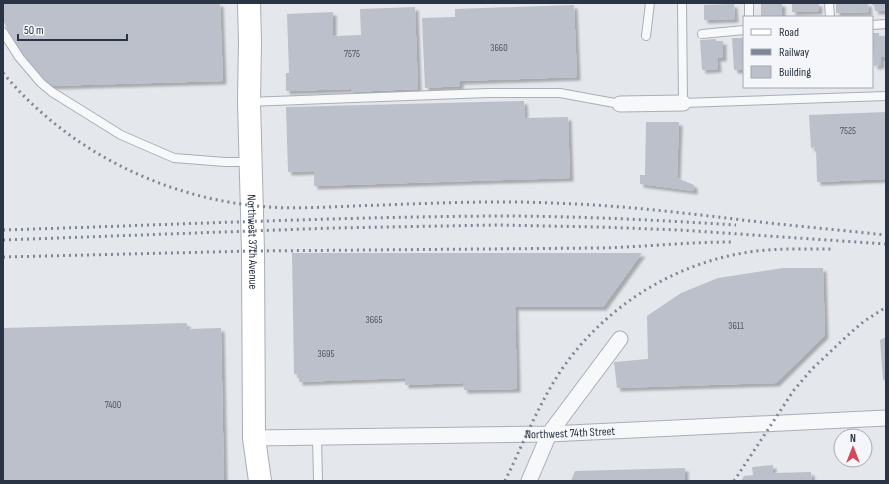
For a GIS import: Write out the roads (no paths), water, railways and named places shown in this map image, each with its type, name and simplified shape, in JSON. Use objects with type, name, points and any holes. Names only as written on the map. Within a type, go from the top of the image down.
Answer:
[{"type":"street","name":"Northwest 37th Avenue","points":[[249,3],[254,438],[260,481]]},
{"type":"street","points":[[620,104],[683,103]]},
{"type":"street","points":[[528,481],[549,434],[620,339]]},
{"type":"street","name":"Northwest 74th Street","points":[[254,438],[549,434],[886,418]]},
{"type":"lane","points":[[646,36],[650,3]]},
{"type":"lane","points":[[682,3],[683,103],[886,96]]},
{"type":"lane","points":[[749,3],[749,16]]},
{"type":"lane","points":[[829,3],[830,16]]},
{"type":"lane","points":[[873,25],[886,24]]},
{"type":"lane","points":[[702,34],[743,30]]},
{"type":"lane","points":[[3,32],[18,57],[41,83],[52,92],[120,134],[174,158],[225,162],[250,162]]},
{"type":"lane","points":[[249,102],[488,93],[560,93],[620,104]]},
{"type":"lane","points":[[317,437],[318,481]]},
{"type":"railway","points":[[3,73],[29,101],[58,126],[89,148],[122,167],[157,182],[194,194],[231,202],[290,208],[477,202],[577,204],[652,210],[885,235]]},
{"type":"railway","points":[[3,230],[312,220],[497,216],[677,221],[736,225]]},
{"type":"railway","points":[[3,240],[333,228],[497,225],[680,230],[886,244]]},
{"type":"railway","points":[[3,257],[253,251],[599,248],[732,242]]},
{"type":"railway","points":[[505,481],[536,414],[558,375],[575,351],[617,310],[640,293],[692,267],[720,258],[749,252],[769,250],[831,249]]},
{"type":"railway","points":[[734,481],[794,390],[812,369],[863,322],[886,307]]}]
